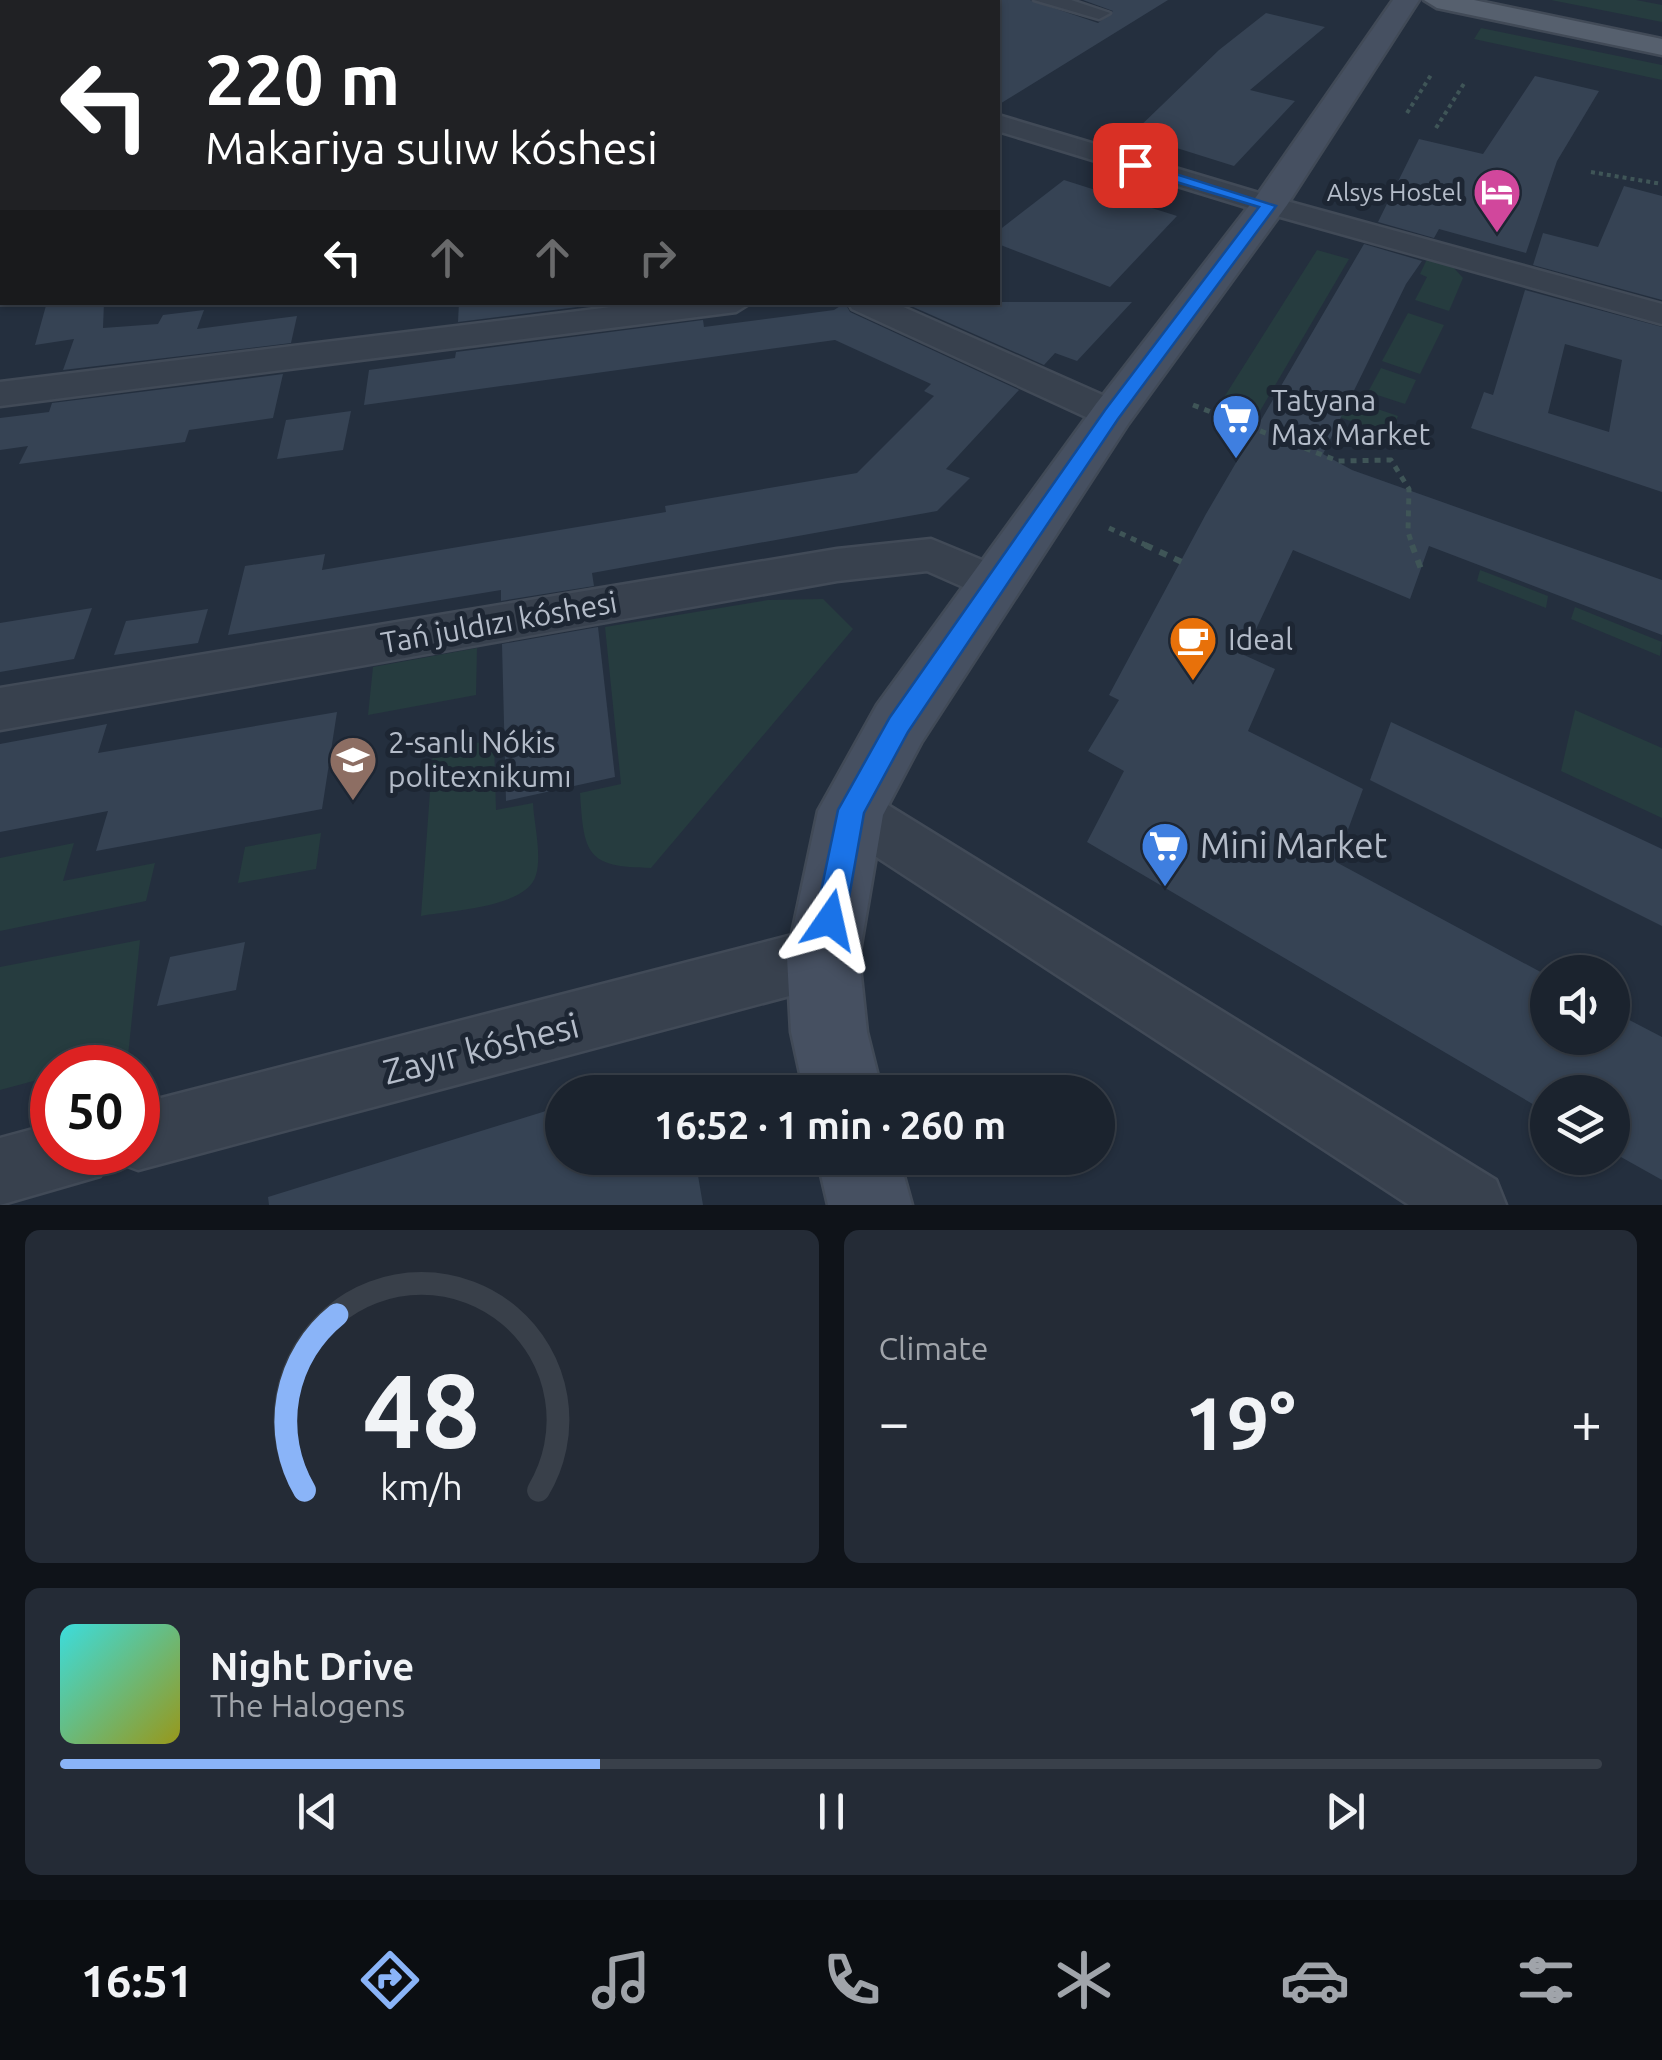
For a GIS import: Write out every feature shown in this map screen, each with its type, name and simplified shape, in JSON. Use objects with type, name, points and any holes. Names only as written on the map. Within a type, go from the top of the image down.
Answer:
[{"type":"main road","points":[[839,1075],[828,1032],[823,957],[851,810],[899,724],[1112,414],[1268,206],[1406,0]]},
{"type":"main road","points":[[1437,0],[1662,47]]},
{"type":"main road","points":[[1489,0],[1662,34]]},
{"type":"main road","points":[[862,1175],[870,1205]]},
{"type":"street","points":[[1044,0],[1099,13]]},
{"type":"street","points":[[1000,124],[1268,206],[1662,314]]},
{"type":"street","points":[[0,394],[712,305]]},
{"type":"street","points":[[871,305],[1112,414]]},
{"type":"street","name":"Tań juldızı kóshesi","points":[[0,710],[837,565],[931,555],[995,584]]},
{"type":"street","points":[[851,810],[1471,1205]]},
{"type":"street","name":"Zayır kóshesi","points":[[160,1131],[823,957]]},
{"type":"street","points":[[0,1172],[30,1164]]},
{"type":"path","points":[[1406,113],[1431,75]]},
{"type":"path","points":[[1436,128],[1464,82]]},
{"type":"path","points":[[1591,172],[1662,184]]},
{"type":"path","points":[[1193,405],[1338,461],[1391,460],[1409,490],[1408,532],[1421,569]]},
{"type":"path","points":[[1109,528],[1182,562]]},
{"type":"green space","points":[[1551,0],[1636,0],[1662,5],[1662,22]]},
{"type":"green space","points":[[1481,28],[1662,65],[1662,80],[1474,39]]},
{"type":"green space","points":[[1317,250],[1349,259],[1253,423],[1216,410]]},
{"type":"green space","points":[[1428,257],[1453,267],[1463,278],[1449,311],[1415,300],[1427,277],[1420,274]]},
{"type":"green space","points":[[1408,313],[1444,325],[1420,374],[1382,361]]},
{"type":"green space","points":[[1381,368],[1416,380],[1405,404],[1368,392]]},
{"type":"green space","points":[[1348,399],[1398,416],[1390,435],[1339,417]]},
{"type":"green space","points":[[1480,570],[1548,596],[1546,608],[1477,581]]},
{"type":"green space","points":[[823,599],[853,629],[651,868],[613,864],[593,853],[584,830],[580,793],[621,784],[605,627],[768,600]]},
{"type":"green space","points":[[1575,607],[1662,642],[1660,656],[1571,619]]},
{"type":"green space","points":[[477,648],[476,695],[368,715],[373,667]]},
{"type":"green space","points":[[1575,710],[1662,748],[1662,818],[1561,771]]},
{"type":"green space","points":[[494,740],[496,810],[533,803],[538,849],[536,875],[530,886],[503,901],[421,916],[433,750]]},
{"type":"green space","points":[[321,833],[316,869],[238,883],[245,847]]},
{"type":"green space","points":[[74,843],[63,881],[155,863],[146,901],[0,931],[0,858]]},
{"type":"green space","points":[[140,940],[129,1045],[30,1045],[30,1082],[0,1090],[0,967]]},
{"type":"building","points":[[1000,0],[1030,0],[1098,23],[1113,11],[1083,0],[1168,0],[1000,104]]},
{"type":"building","points":[[1266,13],[1325,27],[1250,90],[1295,101],[1234,166],[1132,134],[1219,50]]},
{"type":"building","points":[[1535,76],[1599,91],[1557,161],[1526,253],[1439,229],[1434,238],[1378,222],[1419,139],[1483,154]]},
{"type":"building","points":[[1064,180],[1177,216],[1110,287],[1000,245],[1000,229]]},
{"type":"building","points":[[1624,186],[1662,196],[1662,300],[1533,265],[1543,233],[1598,247]]},
{"type":"building","points":[[1364,244],[1422,261],[1406,284],[1323,454],[1352,470],[1662,580],[1662,635],[1429,546],[1410,599],[1293,550],[1244,655],[1275,669],[1248,731],[1363,789],[1336,862],[1530,966],[1530,1055],[1630,1055],[1630,1020],[1662,1037],[1662,1180],[1630,1162],[1630,1075],[1530,1075],[1530,1102],[1087,842],[1124,771],[1088,751],[1119,700],[1109,695],[1206,514]]},
{"type":"building","points":[[1525,290],[1662,327],[1662,492],[1471,428],[1484,392],[1493,395]],"holes":[[[1565,344],[1622,360],[1609,432],[1548,413]]]},
{"type":"building","points":[[1132,302],[1077,361],[1055,353],[1044,365],[909,305]]},
{"type":"building","points":[[46,305],[104,305],[103,328],[158,324],[163,315],[204,310],[197,329],[297,316],[291,343],[63,370],[74,339],[35,345]]},
{"type":"building","points":[[459,305],[593,305],[458,322]]},
{"type":"building","points":[[846,305],[850,312],[1019,390],[946,469],[970,478],[937,511],[592,573],[594,586],[501,601],[501,590],[228,635],[245,566],[325,554],[322,570],[666,512],[665,506],[857,473],[934,396],[924,391],[931,384],[835,340],[364,405],[369,370],[455,358],[456,352],[703,320],[704,327],[834,310]]},
{"type":"building","points":[[283,374],[273,418],[189,430],[185,442],[19,464],[28,446],[0,450],[0,418],[49,412],[52,403]]},
{"type":"building","points":[[351,411],[343,450],[277,459],[286,420]]},
{"type":"building","points":[[92,608],[74,659],[0,672],[0,623]]},
{"type":"building","points":[[208,609],[198,643],[114,655],[126,621]]},
{"type":"building","points":[[598,627],[615,777],[506,801],[502,644]]},
{"type":"building","points":[[337,712],[322,809],[96,851],[108,811],[0,832],[0,744],[107,724],[98,753]]},
{"type":"building","points":[[1391,722],[1662,849],[1662,926],[1370,780]]},
{"type":"building","points":[[245,942],[236,990],[157,1006],[170,957]]},
{"type":"building","points":[[545,1111],[545,1175],[698,1175],[703,1205],[269,1205],[268,1197]]},
{"type":"place","name":"Alsys Hostel","points":[[1497,234]]},
{"type":"place","name":"Tatyana Max Market","points":[[1236,460]]},
{"type":"place","name":"Ideal","points":[[1193,682]]},
{"type":"place","name":"2-sanlı Nókis politexnikumı","points":[[353,802]]},
{"type":"place","name":"Mini Market","points":[[1165,888]]},
{"type":"route","points":[[830,920],[851,810],[899,724],[1112,414],[1268,206],[1135,165]]}]
